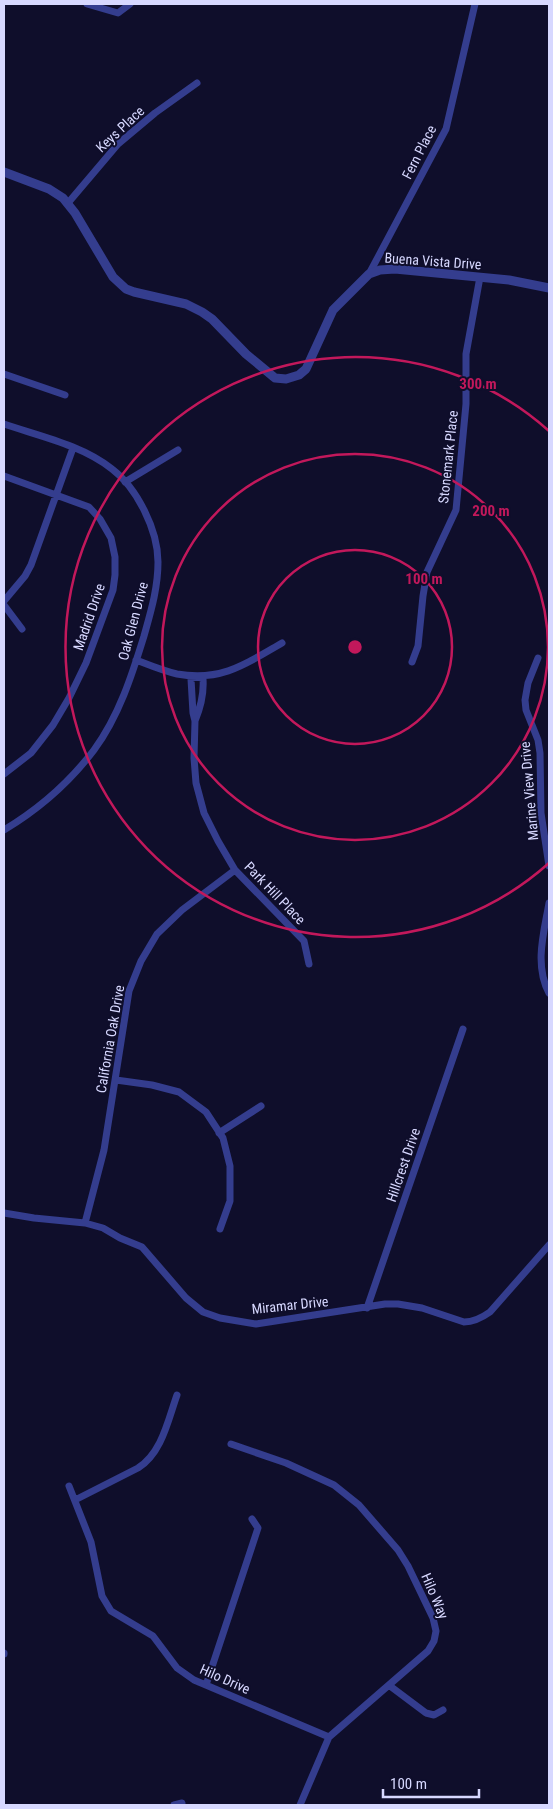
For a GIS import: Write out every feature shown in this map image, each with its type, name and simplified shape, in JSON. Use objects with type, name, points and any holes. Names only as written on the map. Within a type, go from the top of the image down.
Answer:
[{"type":"street","points":[[87,4],[118,13],[130,4]]},
{"type":"street","name":"Fern Place","points":[[370,274],[446,129],[475,4]]},
{"type":"street","name":"Keys Place","points":[[68,203],[118,144],[155,113],[197,83]]},
{"type":"street","name":"Buena Vista Drive","points":[[4,172],[58,194],[68,203],[112,277],[126,288],[134,292],[186,304],[202,312],[212,319],[246,354],[275,378],[286,379],[299,375],[306,369],[329,316],[370,274],[380,270],[395,269],[480,277],[525,282],[549,288]]},
{"type":"street","name":"Stonemark Place","points":[[412,662],[418,646],[427,572],[456,510],[466,404],[466,354],[480,277]]},
{"type":"street","points":[[4,374],[65,395]]},
{"type":"street","name":"Oak Glen Drive","points":[[4,424],[73,448],[113,469],[143,507],[153,531],[158,561],[156,594],[129,683],[111,723],[94,750],[62,787],[48,800],[4,830]]},
{"type":"street","points":[[4,601],[25,576],[31,565],[73,448]]},
{"type":"street","points":[[125,482],[178,450]]},
{"type":"street","name":"Madrid Drive","points":[[4,476],[88,507],[100,518],[111,538],[115,557],[113,590],[86,663],[70,698],[53,725],[31,753],[4,774]]},
{"type":"street","points":[[4,605],[22,629]]},
{"type":"street","points":[[136,660],[175,674],[200,677],[237,669],[282,643]]},
{"type":"street","name":"Marine View Drive","points":[[538,658],[528,682],[525,700],[526,710],[538,740],[540,753],[541,813],[549,866]]},
{"type":"street","points":[[195,721],[204,689],[200,677]]},
{"type":"street","name":"Park Hill Place","points":[[200,677],[191,679],[195,721],[194,758],[196,783],[204,813],[218,842],[235,870],[304,941],[309,964]]},
{"type":"street","name":"California Oak Drive","points":[[85,1223],[104,1150],[129,991],[141,962],[157,934],[182,910],[235,870]]},
{"type":"street","points":[[549,903],[541,946],[542,975],[549,993]]},
{"type":"street","name":"Hillcrest Drive","points":[[366,1308],[463,1029]]},
{"type":"street","points":[[116,1080],[152,1085],[180,1092],[206,1112],[223,1138],[230,1166],[230,1200],[220,1229]]},
{"type":"street","points":[[219,1133],[261,1106]]},
{"type":"street","name":"Miramar Drive","points":[[4,1213],[85,1223],[103,1228],[120,1238],[142,1247],[186,1298],[203,1312],[220,1318],[256,1324],[385,1304],[422,1308],[464,1322],[470,1322],[490,1312],[549,1245]]},
{"type":"street","points":[[75,1500],[138,1468],[154,1454],[176,1395]]},
{"type":"street","name":"Hilo Way","points":[[231,1444],[286,1463],[334,1485],[359,1505],[398,1550],[408,1566],[433,1618],[436,1631],[434,1641],[428,1652],[329,1736],[300,1805]]},
{"type":"street","name":"Hilo Drive","points":[[69,1486],[91,1542],[102,1596],[111,1611],[153,1636],[177,1668],[194,1680],[329,1736]]},
{"type":"street","points":[[206,1685],[258,1528],[252,1519]]},
{"type":"street","points":[[390,1686],[426,1713],[434,1715],[443,1710]]},
{"type":"street","points":[[174,1805],[182,1803]]}]
